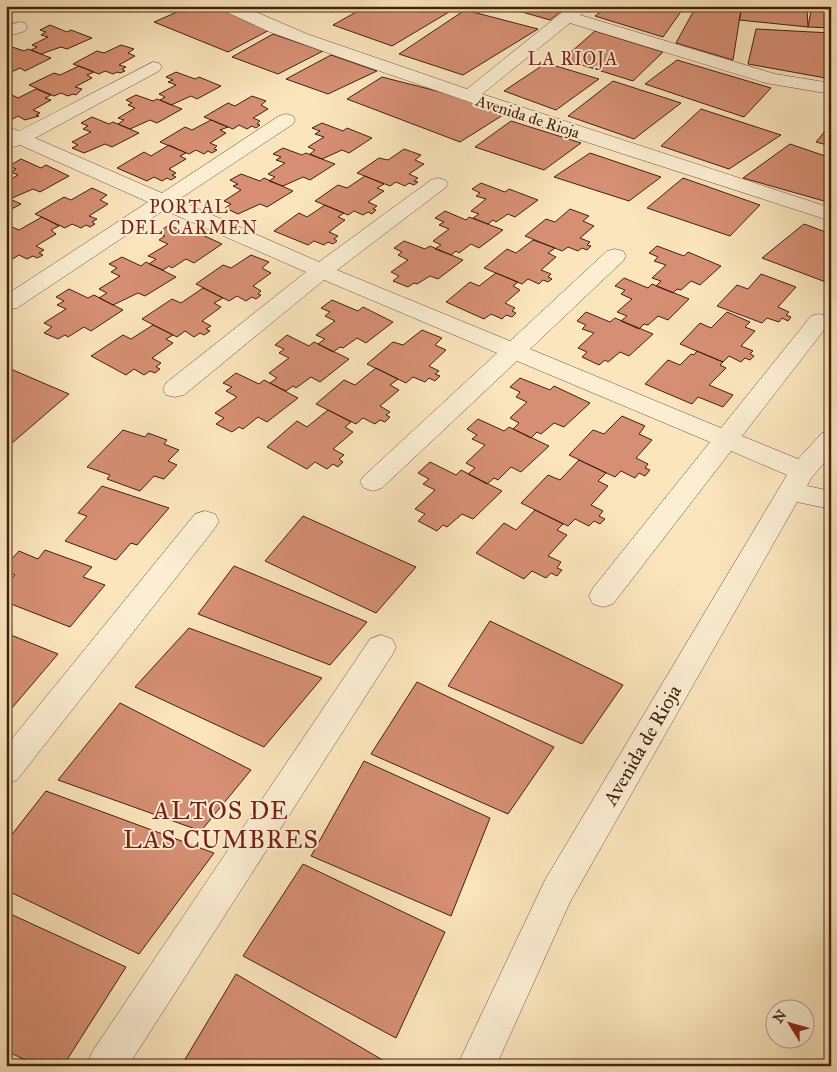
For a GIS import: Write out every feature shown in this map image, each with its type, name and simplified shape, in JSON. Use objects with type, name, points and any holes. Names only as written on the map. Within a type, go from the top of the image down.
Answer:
[{"type":"street","name":"Avenida de Rioja","points":[[228,6],[247,16],[339,51],[468,96],[831,215]]},
{"type":"street","points":[[468,96],[581,6]]},
{"type":"street","points":[[567,17],[772,79],[831,89]]},
{"type":"street","points":[[11,138],[153,67]]},
{"type":"street","points":[[9,303],[286,120]]},
{"type":"street","points":[[11,138],[514,352],[726,440],[809,471],[815,498],[831,500]]},
{"type":"street","points":[[175,389],[321,271],[438,184]]},
{"type":"street","points":[[373,482],[514,352],[614,256]]},
{"type":"street","points":[[603,596],[820,321]]},
{"type":"street","name":"Avenida de Rioja","points":[[476,1066],[558,891],[809,471],[831,439]]},
{"type":"street","points":[[6,770],[205,521]]},
{"type":"street","points":[[106,1066],[381,647]]},
{"type":"building","points":[[191,6],[219,6],[275,27],[228,52],[154,22]]},
{"type":"building","points":[[316,6],[343,6],[331,12]]},
{"type":"building","points":[[367,6],[431,6],[449,12],[392,46],[333,25]]},
{"type":"building","points":[[501,6],[568,6],[550,20]]},
{"type":"building","points":[[609,6],[685,6],[663,37],[595,16]]},
{"type":"building","points":[[743,6],[807,6],[808,27],[739,20]]},
{"type":"building","points":[[812,6],[831,6],[831,28],[808,27]]},
{"type":"building","points":[[465,10],[538,29],[463,75],[399,54]]},
{"type":"building","points":[[741,10],[733,60],[676,43],[693,12]]},
{"type":"building","points":[[50,25],[67,32],[71,30],[92,38],[67,49],[61,47],[41,54],[31,50],[37,47],[32,45],[48,37],[41,35],[46,32],[40,30]]},
{"type":"building","points":[[756,29],[831,33],[831,79],[748,64]]},
{"type":"building","points":[[595,31],[663,52],[633,81],[563,59]]},
{"type":"building","points":[[273,34],[323,51],[278,74],[232,57]]},
{"type":"building","points":[[121,45],[134,49],[128,53],[135,56],[119,65],[126,67],[122,69],[125,71],[120,73],[113,74],[105,71],[99,74],[73,64],[97,51],[104,53]]},
{"type":"building","points":[[9,46],[24,51],[28,49],[51,58],[25,71],[20,68],[7,74],[6,47]]},
{"type":"building","points":[[331,55],[377,71],[328,94],[286,79]]},
{"type":"building","points":[[677,60],[771,88],[744,117],[645,84]]},
{"type":"building","points":[[546,63],[599,79],[556,110],[504,91]]},
{"type":"building","points":[[79,66],[94,72],[87,75],[92,78],[75,87],[82,89],[76,95],[68,96],[61,93],[54,96],[29,85],[54,73],[60,75]]},
{"type":"building","points":[[176,72],[195,79],[199,77],[221,86],[197,99],[191,96],[171,105],[160,100],[165,97],[159,94],[176,85],[168,82],[173,80],[166,77]]},
{"type":"building","points":[[382,77],[511,110],[460,142],[347,99]]},
{"type":"building","points":[[613,81],[681,103],[634,139],[568,116]]},
{"type":"building","points":[[36,89],[51,95],[45,98],[51,100],[33,110],[40,113],[36,115],[39,116],[25,120],[18,116],[11,120],[6,118],[6,98],[12,95],[18,98]]},
{"type":"building","points":[[136,95],[153,101],[157,99],[182,109],[157,123],[150,120],[130,129],[118,124],[124,120],[118,118],[135,108],[128,105],[132,103],[126,100]]},
{"type":"building","points":[[252,96],[266,101],[261,105],[268,109],[253,118],[260,121],[257,124],[260,125],[256,128],[252,126],[247,129],[239,125],[233,129],[204,117],[228,103],[235,106]]},
{"type":"building","points":[[701,109],[781,135],[729,169],[661,146]]},
{"type":"building","points":[[92,117],[109,124],[113,122],[139,133],[112,147],[105,144],[84,153],[72,148],[78,145],[72,142],[91,132],[83,129],[88,126],[81,123]]},
{"type":"building","points":[[211,120],[228,127],[220,130],[226,133],[210,143],[217,146],[214,149],[217,150],[212,153],[208,151],[204,154],[196,150],[189,154],[160,142],[185,127],[192,130]]},
{"type":"building","points":[[511,121],[581,143],[544,170],[475,147]]},
{"type":"building","points":[[322,123],[343,131],[347,128],[372,138],[349,153],[342,150],[322,159],[310,154],[315,150],[308,147],[324,137],[315,134],[320,131],[312,128]]},
{"type":"building","points":[[831,124],[831,146],[816,142]]},
{"type":"building","points":[[790,144],[831,158],[831,203],[743,178]]},
{"type":"building","points":[[169,145],[186,153],[180,156],[186,159],[169,169],[176,173],[172,175],[176,177],[171,180],[167,178],[162,181],[154,177],[147,181],[117,168],[144,152],[151,156]]},
{"type":"building","points":[[283,148],[302,155],[306,153],[335,164],[310,180],[303,177],[283,186],[269,181],[275,177],[268,174],[285,163],[276,160],[281,157],[273,154]]},
{"type":"building","points":[[404,149],[421,155],[415,160],[424,164],[409,174],[418,178],[414,181],[418,182],[414,185],[409,183],[405,186],[396,182],[390,186],[357,173],[379,158],[388,160]]},
{"type":"building","points":[[590,153],[661,177],[629,201],[554,177]]},
{"type":"building","points":[[21,159],[41,168],[46,165],[69,176],[40,192],[33,189],[10,199],[6,197],[6,182],[18,175],[11,172],[16,169],[9,166]]},
{"type":"building","points":[[241,174],[260,181],[264,178],[293,191],[267,207],[260,204],[238,214],[225,208],[231,204],[224,201],[241,190],[233,186],[238,184],[230,180]]},
{"type":"building","points":[[365,176],[384,184],[377,188],[384,191],[368,202],[377,206],[373,209],[376,210],[372,214],[368,212],[363,215],[354,211],[348,215],[315,201],[338,185],[347,188]]},
{"type":"building","points":[[683,178],[760,205],[730,236],[647,208]]},
{"type":"building","points":[[481,183],[505,192],[509,189],[538,200],[515,217],[508,214],[496,222],[493,220],[488,224],[473,218],[479,214],[471,211],[486,199],[476,196],[480,193],[472,189]]},
{"type":"building","points":[[92,188],[107,195],[100,200],[108,204],[89,216],[97,219],[92,222],[95,224],[90,227],[86,225],[81,228],[72,224],[65,228],[35,214],[64,197],[71,200]]},
{"type":"building","points":[[6,197],[10,199],[21,204],[6,212]]},
{"type":"building","points":[[325,205],[344,213],[338,217],[345,220],[329,232],[338,236],[334,239],[337,241],[333,244],[328,242],[324,245],[314,241],[308,245],[274,231],[299,213],[307,217]]},
{"type":"building","points":[[570,209],[589,216],[583,221],[594,226],[580,238],[590,242],[587,245],[591,246],[587,250],[582,248],[578,251],[568,247],[562,251],[525,236],[546,219],[555,222]]},
{"type":"building","points":[[445,211],[466,220],[469,217],[503,230],[479,248],[471,244],[459,253],[456,251],[451,255],[435,249],[441,245],[433,241],[449,229],[439,225],[444,222],[435,218]]},
{"type":"building","points":[[42,217],[59,226],[51,230],[56,234],[36,246],[44,250],[39,253],[43,255],[27,259],[19,255],[11,260],[6,257],[6,230],[12,227],[19,230]]},
{"type":"building","points":[[804,224],[831,234],[831,284],[762,258]]},
{"type":"building","points":[[169,225],[191,235],[196,232],[222,244],[194,263],[186,259],[172,268],[169,266],[163,270],[149,264],[156,259],[148,256],[168,244],[159,240],[165,236],[157,233]]},
{"type":"building","points":[[533,240],[555,248],[548,253],[556,257],[541,270],[551,274],[548,277],[552,279],[548,282],[543,280],[539,284],[528,279],[522,284],[484,268],[507,249],[516,253]]},
{"type":"building","points":[[404,241],[425,249],[430,246],[463,260],[438,279],[430,276],[408,287],[393,281],[399,276],[391,272],[408,260],[398,255],[402,252],[394,248]]},
{"type":"building","points":[[657,246],[684,256],[688,252],[721,266],[700,285],[691,281],[681,290],[677,289],[673,293],[656,286],[661,281],[652,278],[666,265],[654,261],[658,257],[649,253]]},
{"type":"building","points":[[251,255],[269,262],[262,268],[271,273],[253,286],[261,291],[258,294],[261,295],[256,299],[252,297],[246,301],[237,296],[229,301],[196,284],[223,265],[231,268]]},
{"type":"building","points":[[122,257],[141,266],[146,262],[176,277],[145,296],[138,293],[113,305],[99,298],[107,293],[99,289],[120,276],[111,272],[117,268],[109,264]]},
{"type":"building","points":[[496,273],[518,282],[513,286],[520,290],[505,303],[515,308],[512,311],[516,313],[512,317],[506,315],[502,319],[491,314],[484,319],[446,302],[470,282],[479,286]]},
{"type":"building","points":[[761,274],[796,287],[778,307],[789,312],[786,315],[791,317],[788,321],[782,318],[779,322],[767,318],[762,323],[717,306],[737,285],[748,289]]},
{"type":"building","points":[[624,278],[648,288],[652,284],[689,299],[668,320],[658,316],[648,325],[644,324],[639,329],[621,321],[627,316],[617,312],[632,299],[621,294],[625,290],[615,286]]},
{"type":"building","points":[[203,288],[223,298],[214,303],[221,307],[202,321],[211,326],[206,329],[210,331],[204,335],[200,333],[194,337],[185,331],[177,337],[142,319],[172,299],[181,303]]},
{"type":"building","points":[[69,289],[88,298],[94,295],[123,310],[91,331],[84,327],[68,337],[65,335],[58,339],[44,333],[52,327],[44,323],[66,309],[57,305],[64,301],[56,297]]},
{"type":"building","points":[[332,300],[358,311],[363,307],[393,322],[366,343],[357,338],[343,348],[340,347],[333,352],[318,344],[325,339],[316,335],[335,321],[325,316],[330,312],[321,308]]},
{"type":"building","points":[[586,312],[610,322],[615,318],[653,334],[629,356],[620,352],[608,362],[605,360],[599,365],[582,357],[587,352],[578,348],[594,333],[582,329],[586,325],[577,321]]},
{"type":"building","points":[[727,312],[750,322],[745,327],[755,331],[741,346],[753,351],[750,354],[754,356],[750,360],[745,358],[741,362],[729,356],[723,362],[680,344],[700,323],[711,328]]},
{"type":"building","points":[[153,325],[173,335],[166,339],[173,343],[152,358],[161,363],[156,367],[160,369],[155,373],[150,371],[144,375],[134,369],[126,375],[91,356],[123,335],[131,339]]},
{"type":"building","points":[[422,330],[442,338],[435,345],[446,350],[429,366],[439,371],[435,374],[440,376],[435,381],[429,378],[425,382],[413,377],[406,383],[367,364],[393,342],[403,345]]},
{"type":"building","points":[[287,335],[309,346],[314,342],[349,359],[320,382],[311,377],[296,388],[293,386],[286,391],[270,383],[277,378],[269,373],[289,358],[279,353],[284,349],[275,345]]},
{"type":"building","points":[[697,351],[723,362],[720,365],[726,368],[709,385],[733,395],[723,407],[698,397],[692,404],[645,384],[668,360],[680,365]]},
{"type":"building","points":[[6,367],[69,394],[12,443],[6,441]]},
{"type":"building","points":[[376,368],[398,379],[390,385],[399,390],[380,406],[390,412],[386,415],[390,417],[385,422],[380,420],[375,424],[363,418],[356,424],[316,404],[344,380],[355,385]]},
{"type":"building","points":[[236,373],[259,384],[264,380],[298,398],[267,422],[258,417],[243,429],[239,427],[232,432],[216,424],[224,418],[215,413],[237,397],[226,391],[232,387],[223,383]]},
{"type":"building","points":[[520,378],[550,390],[554,386],[590,403],[564,427],[554,423],[541,434],[537,432],[531,438],[513,429],[519,423],[510,418],[527,402],[516,397],[520,392],[510,387]]},
{"type":"building","points":[[328,410],[351,422],[345,427],[353,432],[333,449],[344,455],[339,459],[343,462],[338,467],[333,464],[327,469],[315,462],[307,469],[267,447],[297,421],[307,427]]},
{"type":"building","points":[[622,416],[645,426],[639,434],[652,440],[636,458],[648,464],[645,468],[650,470],[645,476],[639,473],[635,478],[621,471],[615,477],[569,455],[593,430],[604,434]]},
{"type":"building","points":[[478,419],[504,431],[509,427],[549,446],[521,472],[511,467],[498,480],[494,478],[487,484],[468,474],[475,468],[466,463],[485,445],[472,439],[477,435],[467,429]]},
{"type":"building","points":[[123,430],[145,437],[148,433],[167,440],[164,444],[179,450],[168,461],[177,465],[164,479],[154,476],[140,491],[107,479],[110,475],[87,467]]},
{"type":"building","points":[[579,460],[606,473],[598,481],[608,486],[591,505],[603,511],[599,516],[605,519],[600,524],[594,521],[589,526],[575,519],[568,526],[521,503],[548,475],[560,480]]},
{"type":"building","points":[[430,462],[456,475],[461,470],[502,491],[473,519],[462,514],[447,527],[443,525],[437,531],[418,521],[425,514],[415,509],[435,490],[423,484],[429,479],[418,473]]},
{"type":"building","points":[[102,486],[169,508],[137,545],[131,543],[116,560],[65,541],[87,516],[78,513]]},
{"type":"building","points":[[535,510],[563,524],[557,530],[567,535],[548,556],[561,562],[557,568],[562,570],[557,576],[551,573],[546,578],[532,571],[524,579],[476,553],[504,523],[516,530]]},
{"type":"building","points":[[303,516],[416,567],[376,613],[265,561]]},
{"type":"building","points":[[45,550],[92,567],[83,577],[105,585],[70,627],[6,602],[6,584],[15,575],[6,571],[6,565],[19,551],[38,559]]},
{"type":"building","points":[[234,566],[367,622],[330,665],[198,614]]},
{"type":"building","points":[[490,621],[623,685],[582,744],[448,686]]},
{"type":"building","points":[[189,628],[322,678],[264,747],[135,687]]},
{"type":"building","points":[[6,633],[58,654],[6,715]]},
{"type":"building","points":[[417,682],[554,747],[508,814],[371,754]]},
{"type":"building","points":[[120,703],[251,770],[201,831],[58,780]]},
{"type":"building","points":[[364,761],[490,818],[451,916],[311,856]]},
{"type":"building","points":[[46,791],[214,853],[139,954],[6,890],[6,842]]},
{"type":"building","points":[[303,864],[445,932],[396,1038],[243,956]]},
{"type":"building","points":[[6,912],[126,967],[63,1066],[39,1066],[6,1051]]},
{"type":"building","points":[[236,974],[386,1062],[383,1066],[181,1066]]},
{"type":"district","name":"LA RIOJA","points":[[573,59]]},
{"type":"district","name":"PORTAL DEL CARMEN","points":[[189,217]]},
{"type":"district","name":"ALTOS DE LAS CUMBRES","points":[[221,824]]}]
